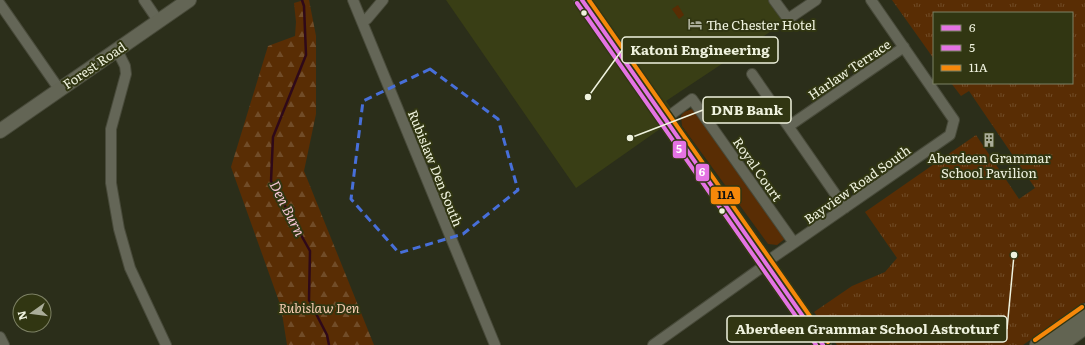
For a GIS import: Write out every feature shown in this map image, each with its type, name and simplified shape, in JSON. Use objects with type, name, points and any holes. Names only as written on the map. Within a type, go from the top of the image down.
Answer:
[{"type":"main road","points":[[582,0],[823,345]]},
{"type":"main road","points":[[1038,345],[1085,312]]},
{"type":"main road","points":[[1059,345],[1085,326]]},
{"type":"street","points":[[144,0],[159,22]]},
{"type":"street","name":"Forest Road","points":[[0,131],[189,0]]},
{"type":"street","name":"Rubislaw Den South","points":[[353,0],[495,345]]},
{"type":"street","points":[[362,21],[367,19],[382,0]]},
{"type":"street","points":[[774,0],[788,19],[816,0]]},
{"type":"street","points":[[871,0],[904,47]]},
{"type":"street","points":[[0,4],[59,90]]},
{"type":"street","name":"Bayview Road South","points":[[653,345],[794,243],[950,136],[954,120],[904,47]]},
{"type":"street","name":"Harlaw Terrace","points":[[789,126],[904,47]]},
{"type":"street","points":[[117,50],[125,66],[126,81],[111,129],[111,183],[118,221],[130,268],[166,345]]},
{"type":"street","points":[[752,74],[845,208]]},
{"type":"street","name":"Royal Court","points":[[665,119],[692,99],[794,243]]},
{"type":"street","points":[[0,337],[4,345]]},
{"type":"highlighted area","points":[[430,69],[498,119],[518,190],[463,234],[399,253],[351,199],[363,101]]},
{"type":"shaded area","points":[[446,0],[770,0],[785,22],[666,101],[677,117],[576,188]]},
{"type":"green space","name":"Rubislaw Den","points":[[309,0],[316,36],[316,114],[304,171],[374,345],[287,345],[281,307],[231,167],[268,46],[295,36],[296,22],[294,3]]},
{"type":"green space","points":[[892,0],[1085,0],[1085,302],[1023,345],[837,345],[814,312],[852,286],[885,272],[897,258],[865,212],[976,135],[1019,199],[1035,188],[969,91],[961,96],[952,84],[1073,84],[1073,12],[933,12],[933,58]]},
{"type":"green space","points":[[678,5],[684,15],[679,19],[672,9]]},
{"type":"green space","points":[[692,109],[696,111],[786,238],[777,245],[768,244],[682,126],[681,116],[684,112]]},
{"type":"waterway","name":"Den Burn","points":[[302,0],[304,6],[306,55],[273,137],[271,181],[310,251],[309,300],[327,335],[329,345]]},
{"type":"transit line","name":"6","points":[[582,0],[823,345]]},
{"type":"transit line","name":"11A","points":[[589,0],[828,342]]},
{"type":"transit line","name":"5","points":[[577,3],[816,345]]},
{"type":"transit line","name":"11A","points":[[1035,340],[1082,307]]},
{"type":"place","name":"The Chester Hotel","points":[[695,24]]},
{"type":"place","name":"Katoni Engineering","points":[[588,97]]},
{"type":"place","name":"DNB Bank","points":[[630,138]]},
{"type":"place","name":"Aberdeen Grammar School Pavilion","points":[[989,140]]},
{"type":"place","name":"Aberdeen Grammar School Astroturf","points":[[1014,255]]}]
